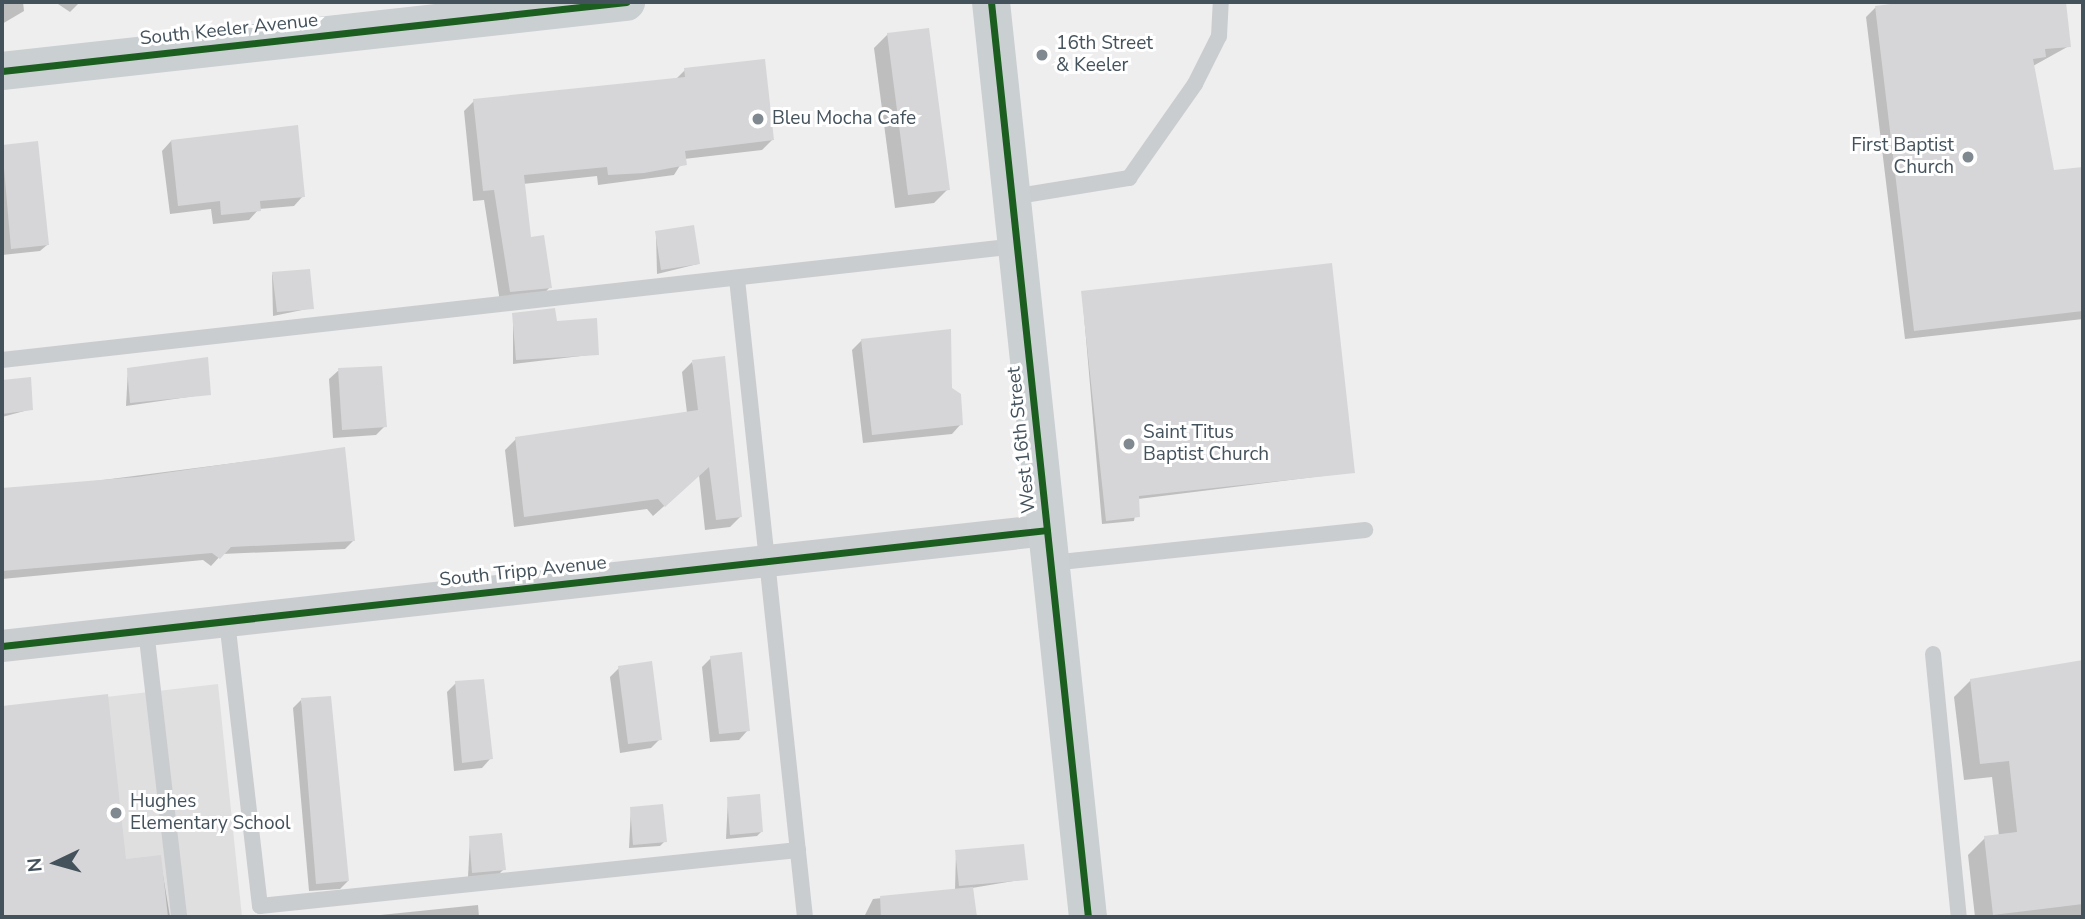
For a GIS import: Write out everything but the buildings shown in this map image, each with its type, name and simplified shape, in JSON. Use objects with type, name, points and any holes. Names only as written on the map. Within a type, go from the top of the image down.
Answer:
[{"type":"street","name":"South Keeler Avenue","points":[[2,71],[626,2]]},
{"type":"street","name":"West 16th Street","points":[[991,2],[1088,917]]},
{"type":"street","name":"South Tripp Avenue","points":[[2,646],[766,561],[1049,546]]},
{"type":"lane","points":[[1012,197],[1129,178],[1195,84],[1219,36],[1221,2]]},
{"type":"lane","points":[[2,360],[1017,246]]},
{"type":"lane","points":[[737,279],[805,917]]},
{"type":"lane","points":[[1049,546],[1365,530]]},
{"type":"lane","points":[[227,621],[260,906],[798,850]]},
{"type":"lane","points":[[146,630],[178,917]]},
{"type":"lane","points":[[1933,654],[1959,917]]},
{"type":"shaded area","name":"Hughes Elementary School","points":[[218,684],[242,917],[2,917],[2,709]]},
{"type":"cycle path","points":[[2,71],[626,2]]},
{"type":"cycle path","points":[[991,2],[1088,917]]},
{"type":"cycle path","points":[[2,646],[1047,530]]},
{"type":"place","name":"16th Street & Keeler","points":[[1042,55]]},
{"type":"place","name":"Bleu Mocha Cafe","points":[[758,119]]},
{"type":"place","name":"First Baptist Church","points":[[1968,157]]},
{"type":"place","name":"Saint Titus Baptist Church","points":[[1129,444]]},
{"type":"place","name":"Hughes Elementary School","points":[[116,813]]}]
